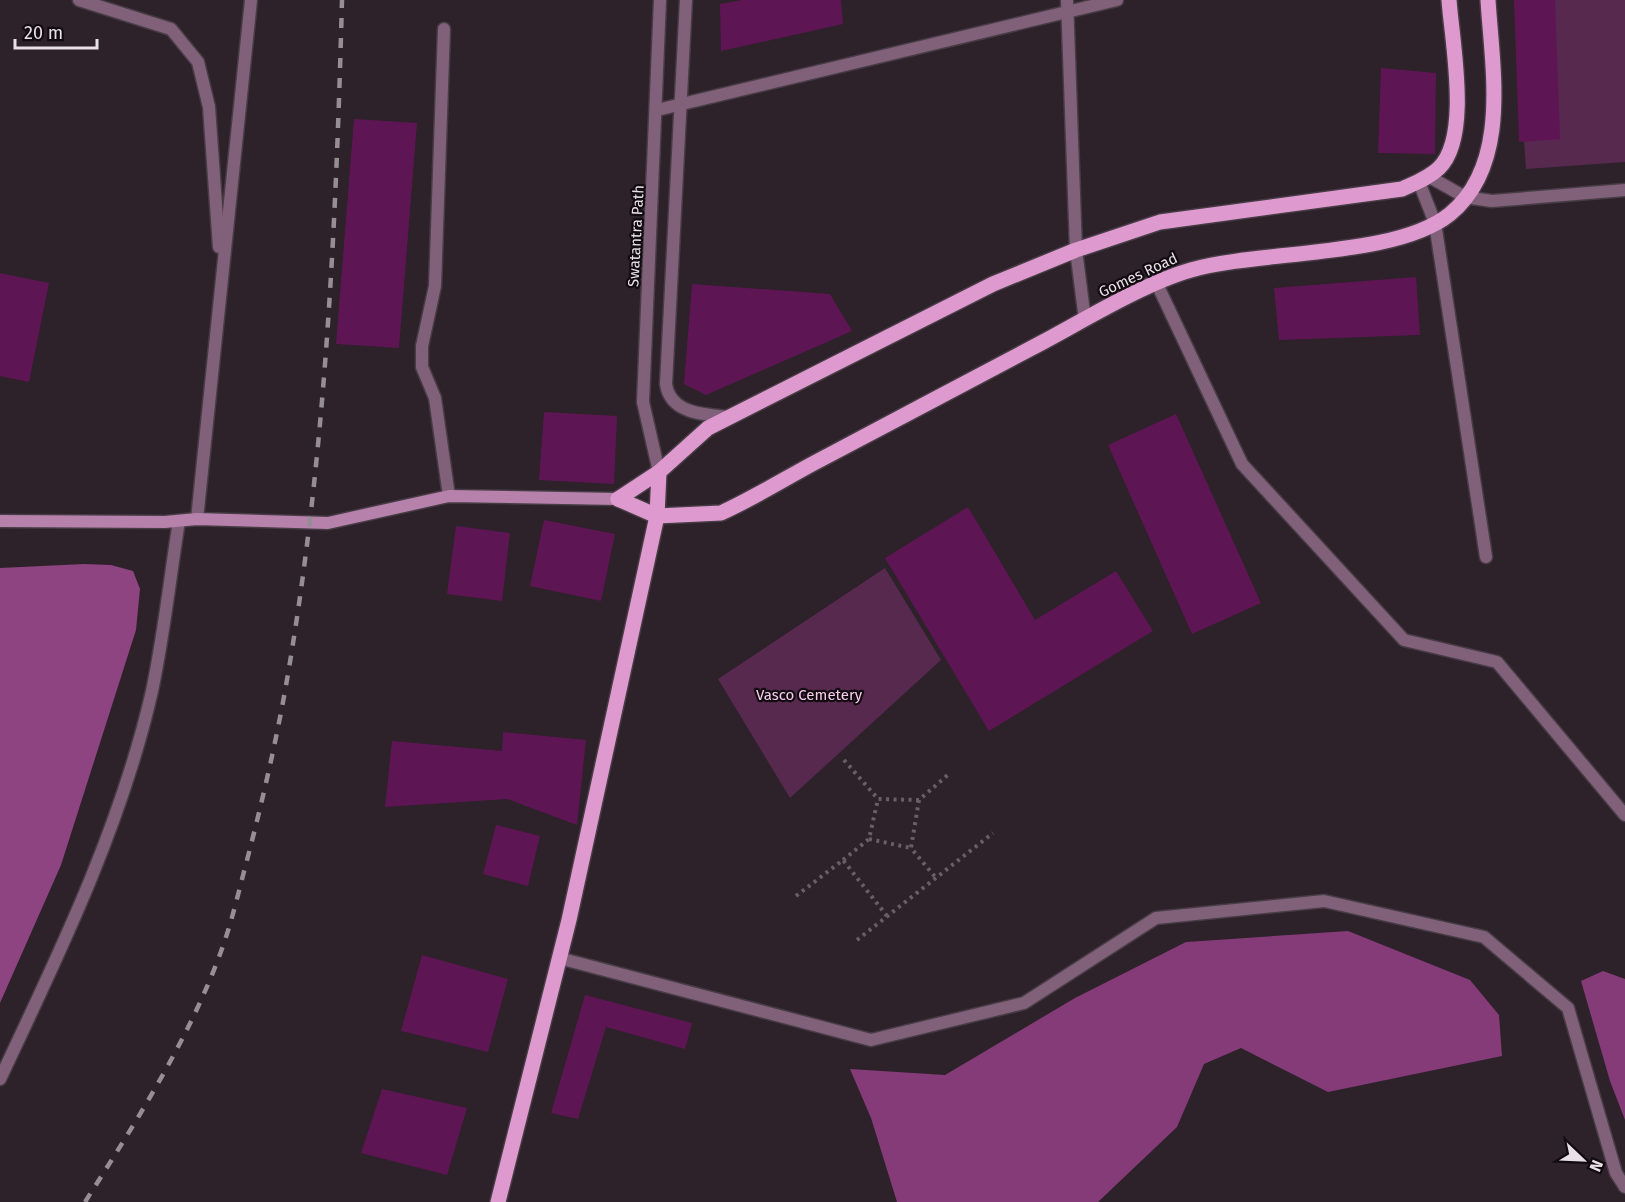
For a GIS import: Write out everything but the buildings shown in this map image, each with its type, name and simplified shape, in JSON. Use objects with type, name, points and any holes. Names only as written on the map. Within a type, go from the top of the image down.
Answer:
[{"type":"main road","points":[[618,499],[660,472],[708,428],[993,284],[1076,250],[1160,222],[1393,190],[1424,179],[1443,163],[1456,130],[1449,0]]},
{"type":"main road","name":"Gomes Road","points":[[657,516],[721,513],[1085,320],[1157,284],[1191,270],[1368,244],[1412,233],[1450,215],[1478,177],[1491,138],[1493,102],[1488,0]]},
{"type":"main road","points":[[498,1202],[559,958],[657,516],[660,472]]},
{"type":"main road","points":[[0,521],[179,521],[197,519],[328,523],[448,496],[618,499],[657,516]]},
{"type":"street","points":[[79,0],[171,29],[198,62],[208,106],[221,277]]},
{"type":"street","points":[[197,519],[221,277],[249,40],[251,0]]},
{"type":"street","name":"Swatantra Path","points":[[660,0],[643,402],[660,472]]},
{"type":"street","points":[[686,0],[666,389],[674,402],[683,408],[710,416],[730,417]]},
{"type":"street","points":[[657,110],[1067,6],[1117,0]]},
{"type":"street","points":[[1067,6],[1076,250],[1085,320]]},
{"type":"street","points":[[444,29],[435,286],[422,346],[422,367],[435,398],[448,496]]},
{"type":"street","points":[[1424,179],[1465,197],[1492,201],[1625,190]]},
{"type":"street","points":[[1424,179],[1435,223],[1486,557]]},
{"type":"street","points":[[1157,284],[1242,464],[1404,640],[1497,662],[1625,815]]},
{"type":"street","points":[[0,1079],[66,938],[120,803],[152,691],[179,521]]},
{"type":"street","points":[[559,958],[871,1040],[1024,1003],[1156,918],[1324,901],[1484,937],[1568,1008],[1616,1173],[1625,1187]]},
{"type":"path","points":[[844,760],[878,799],[919,800]]},
{"type":"path","points":[[911,848],[919,800],[950,773]]},
{"type":"path","points":[[796,896],[869,839],[878,799]]},
{"type":"path","points":[[857,940],[993,833]]},
{"type":"path","points":[[869,839],[911,848],[936,878]]},
{"type":"path","points":[[843,860],[887,916]]},
{"type":"green space","points":[[1514,0],[1625,0],[1625,162],[1526,169]]},
{"type":"green space","name":"Vasco Cemetery","points":[[885,568],[941,660],[790,798],[718,679]]},
{"type":"shaded area","points":[[111,565],[133,571],[140,589],[136,630],[61,865],[0,1003],[0,568]]},
{"type":"shaded area","points":[[1348,931],[1470,980],[1499,1015],[1502,1056],[1328,1092],[1241,1048],[1204,1064],[1177,1127],[1098,1202],[897,1202],[871,1118],[850,1069],[945,1075],[1075,998],[1186,942]]},
{"type":"shaded area","points":[[1603,971],[1625,979],[1625,1120],[1610,1081],[1581,981]]},
{"type":"railway","points":[[85,1202],[162,1076],[211,977],[233,913],[275,742],[302,585],[320,419],[332,252],[342,0]]}]
